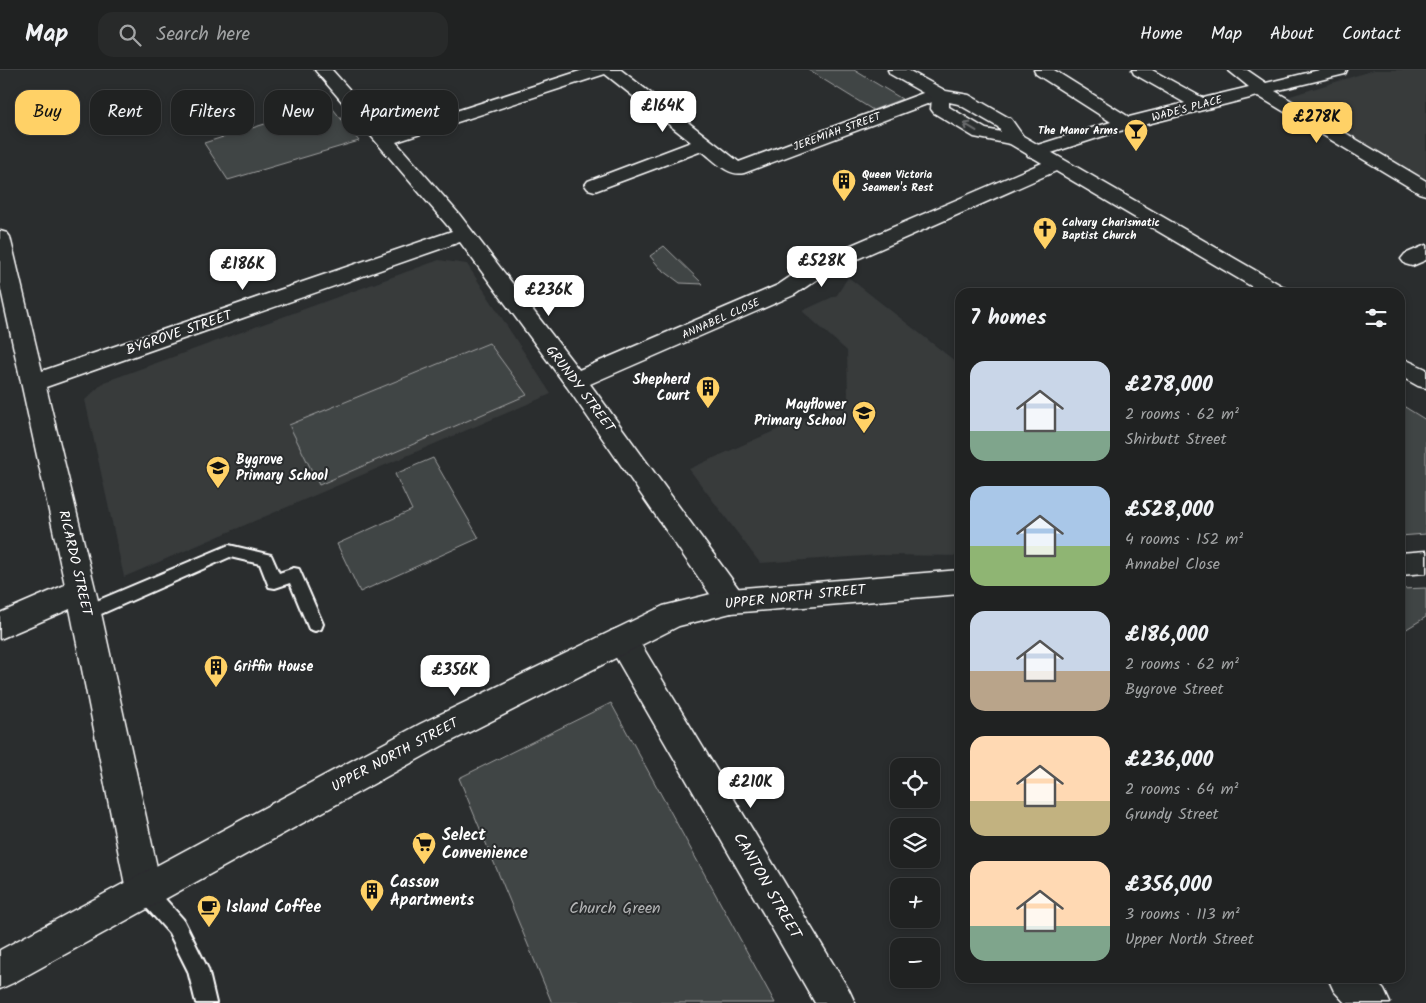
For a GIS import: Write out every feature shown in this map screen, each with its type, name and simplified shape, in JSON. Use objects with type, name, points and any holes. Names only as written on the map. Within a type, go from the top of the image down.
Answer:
[{"type":"main road","name":"GRUNDY STREET","points":[[323,70],[464,234],[575,381],[731,601]]},
{"type":"main road","points":[[385,140],[600,70]]},
{"type":"main road","points":[[610,70],[704,144]]},
{"type":"main road","points":[[896,70],[939,95],[940,109],[980,133],[1016,140],[1269,288]]},
{"type":"main road","points":[[1042,70],[1127,124]]},
{"type":"main road","points":[[1140,70],[1201,104]]},
{"type":"main road","points":[[1236,70],[1263,90],[1426,189]]},
{"type":"main road","name":"WADE'S PLACE","points":[[1035,152],[1066,141],[1201,104],[1339,70]]},
{"type":"main road","name":"JEREMIAH STREET","points":[[704,144],[737,169],[939,95]]},
{"type":"main road","points":[[595,186],[704,144]]},
{"type":"main road","name":"ANNABEL CLOSE","points":[[575,381],[786,290],[820,267],[1056,164]]},
{"type":"main road","name":"BYGROVE STREET","points":[[35,382],[464,234]]},
{"type":"main road","name":"RICARDO STREET","points":[[0,237],[35,382],[84,602],[144,890]]},
{"type":"main road","points":[[1405,368],[1426,380]]},
{"type":"main road","points":[[1405,564],[1426,562]]},
{"type":"main road","name":"UPPER NORTH STREET","points":[[0,970],[431,735],[673,615],[731,601],[955,582]]},
{"type":"main road","points":[[0,626],[84,602]]},
{"type":"main road","name":"CANTON STREET","points":[[622,640],[836,1003]]},
{"type":"main road","points":[[1352,983],[1371,1003]]},
{"type":"lane","points":[[84,602],[229,551],[266,558],[275,582],[294,574],[315,624]]},
{"type":"lane","points":[[144,890],[176,926],[198,969],[206,1003]]},
{"type":"shaded area","points":[[1374,70],[1426,70],[1426,181],[1287,97]]},
{"type":"shaded area","name":"Bygrove Primary School","points":[[439,260],[467,264],[551,394],[124,577],[85,400],[104,382]]},
{"type":"shaded area","name":"Mayflower Primary School","points":[[848,277],[955,361],[955,556],[880,555],[760,563],[689,469],[848,398],[847,351],[802,311],[837,295]]},
{"type":"green space","points":[[808,70],[854,70],[902,99],[873,110]]},
{"type":"green space","points":[[332,108],[342,120],[342,135],[354,135],[359,141],[228,180],[204,143],[230,135],[254,135],[254,127],[264,124],[264,135],[332,135]]},
{"type":"green space","points":[[664,246],[703,284],[680,283],[660,268],[650,256]]},
{"type":"green space","points":[[489,343],[527,395],[319,485],[289,425]]},
{"type":"green space","points":[[1405,407],[1426,420],[1426,534],[1405,536]]},
{"type":"green space","points":[[433,458],[479,538],[360,592],[337,544],[412,510],[395,474]]},
{"type":"green space","points":[[1426,588],[1426,617],[1405,630],[1405,589]]},
{"type":"green space","name":"Church Green","points":[[611,703],[775,1003],[552,1003],[459,778]]},
{"type":"place","name":"The Manor Arms","points":[[1136,152]]},
{"type":"place","name":"Queen Victoria Seamen's Rest","points":[[844,202]]},
{"type":"place","name":"Calvary Charismatic Baptist Church","points":[[1045,250]]},
{"type":"place","name":"Shepherd Court","points":[[708,409]]},
{"type":"place","name":"Mayflower Primary School","points":[[864,434]]},
{"type":"place","name":"Bygrove Primary School","points":[[218,489]]},
{"type":"place","name":"Griffin House","points":[[216,688]]},
{"type":"place","name":"Select Convenience","points":[[424,865]]},
{"type":"place","name":"Casson Apartments","points":[[372,912]]},
{"type":"place","name":"Island Coffee","points":[[209,928]]}]
